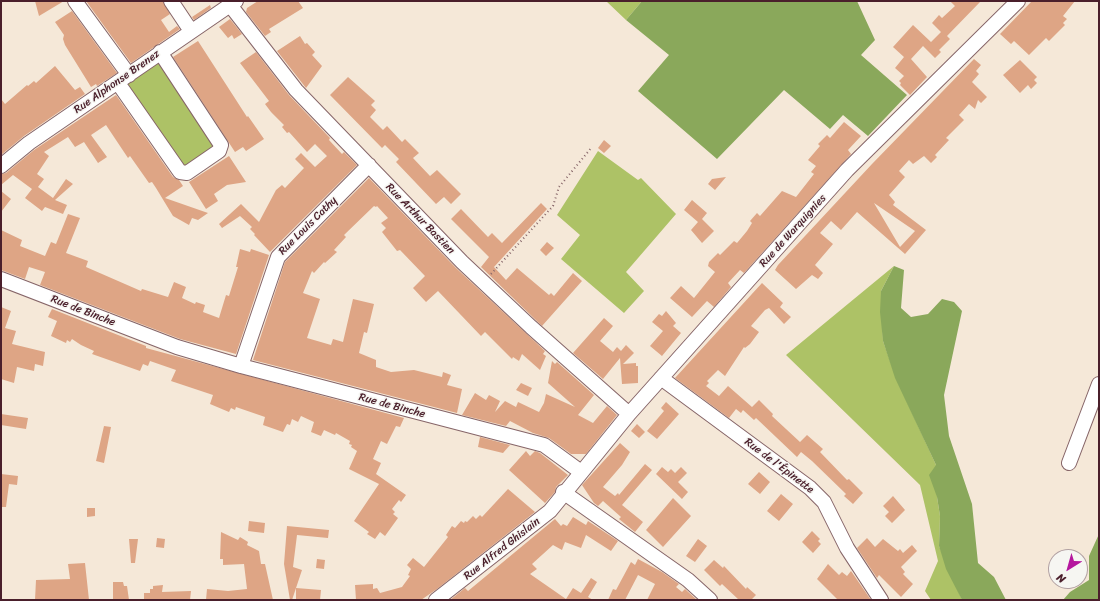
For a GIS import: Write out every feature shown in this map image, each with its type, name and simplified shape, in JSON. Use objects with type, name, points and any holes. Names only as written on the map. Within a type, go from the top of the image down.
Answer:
[{"type":"street","points":[[75,1],[180,172],[187,173],[219,151],[221,145],[160,52]]},
{"type":"street","points":[[171,1],[191,30]]},
{"type":"street","name":"Rue de Warquignies","points":[[580,472],[629,414],[847,170],[1018,1]]},
{"type":"street","name":"Rue Alphonse Brenez","points":[[1,166],[29,143],[123,79],[191,30],[233,3]]},
{"type":"street","name":"Rue Arthur Bastien","points":[[233,3],[296,90],[483,282],[530,327],[629,414]]},
{"type":"street","name":"Rue Louis Cathy","points":[[241,366],[278,257],[369,165]]},
{"type":"street","name":"Rue de Binche","points":[[1,279],[157,340],[241,366],[544,445],[580,472]]},
{"type":"street","name":"Rue de l'Épinette","points":[[661,378],[810,488],[824,502],[847,548],[881,600]]},
{"type":"street","points":[[1069,463],[1099,384]]},
{"type":"street","points":[[580,472],[563,492],[688,580],[710,600]]},
{"type":"street","name":"Rue Alfred Ghislain","points":[[436,600],[537,522],[550,510],[563,492]]},
{"type":"path","points":[[483,282],[553,206],[559,187],[592,147]]},
{"type":"green space","points":[[606,1],[642,1],[626,20]]},
{"type":"green space","points":[[642,1],[857,1],[875,40],[861,55],[907,95],[868,136],[843,115],[830,129],[784,90],[717,159],[638,91],[669,55],[626,20]]},
{"type":"green space","points":[[160,52],[221,145],[187,173],[118,83]]},
{"type":"green space","points":[[598,151],[638,180],[641,178],[676,214],[626,272],[644,291],[624,313],[561,259],[580,235],[557,215]]},
{"type":"green space","points":[[894,266],[881,291],[883,341],[896,378],[936,465],[937,497],[940,516],[939,546],[962,600],[931,600],[925,591],[938,561],[920,485],[786,355]]},
{"type":"green space","points":[[894,266],[904,270],[901,308],[911,317],[928,314],[942,299],[954,302],[962,311],[944,395],[949,436],[972,504],[978,563],[994,577],[1006,600],[962,600],[946,569],[939,546],[940,516],[937,497],[929,475],[936,465],[895,378],[883,341],[880,312],[881,291]]},
{"type":"green space","points":[[1099,534],[1099,600],[1063,600],[1075,589],[1088,589],[1089,556]]},
{"type":"building","points":[[35,1],[64,1],[39,16]]},
{"type":"building","points":[[86,1],[163,1],[170,14],[161,20],[169,32],[177,26],[180,29],[131,63]]},
{"type":"building","points":[[258,1],[298,1],[303,8],[269,29],[271,32],[265,36],[246,12],[247,8]]},
{"type":"building","points":[[950,1],[981,1],[947,36],[950,39],[939,50],[941,52],[935,58],[923,46],[911,59],[927,77],[910,95],[900,85],[901,83],[899,81],[904,76],[895,68],[904,57],[893,47],[913,25],[931,42],[941,32],[932,23],[939,15],[942,18],[955,6]]},
{"type":"building","points":[[1032,1],[1075,1],[1063,16],[1067,19],[1063,23],[1065,25],[1049,41],[1046,38],[1029,55],[1014,41],[1011,44],[1000,34]]},
{"type":"building","points":[[210,5],[211,8],[194,20],[192,17]]},
{"type":"building","points":[[72,11],[117,73],[97,86],[96,84],[91,87],[65,45],[63,39],[64,35],[55,22]]},
{"type":"building","points":[[230,19],[242,34],[234,39],[232,35],[228,38],[219,27]]},
{"type":"building","points":[[300,36],[305,44],[307,43],[315,52],[312,55],[322,66],[306,88],[277,51]]},
{"type":"building","points":[[198,41],[247,117],[248,116],[264,139],[246,151],[243,147],[235,152],[173,57]]},
{"type":"building","points":[[256,52],[289,95],[330,138],[329,140],[342,154],[344,152],[357,165],[270,252],[254,235],[255,234],[250,229],[252,227],[240,216],[222,228],[219,224],[241,204],[259,222],[276,190],[282,185],[285,188],[304,168],[295,159],[301,153],[315,167],[327,156],[315,144],[307,152],[289,132],[287,133],[282,127],[284,125],[265,104],[269,101],[240,63]]},
{"type":"building","points":[[974,59],[981,65],[976,71],[979,74],[972,82],[987,97],[981,103],[978,100],[975,109],[969,104],[959,115],[964,120],[946,138],[949,140],[935,155],[937,157],[931,163],[924,156],[913,164],[909,160],[899,171],[905,177],[889,195],[895,202],[893,205],[926,230],[905,254],[857,212],[841,230],[831,221],[820,233],[833,244],[815,265],[823,273],[818,279],[812,275],[796,289],[775,270],[778,265],[872,164]],"holes":[[[874,203],[915,231],[900,247]]]},
{"type":"building","points":[[1020,60],[1037,77],[1034,80],[1037,83],[1031,89],[1028,85],[1020,93],[1003,75]]},
{"type":"building","points":[[55,66],[75,90],[80,87],[85,94],[24,136],[1,155],[1,99],[5,104],[27,85],[28,86],[34,81],[36,83]]},
{"type":"building","points":[[348,77],[375,101],[371,105],[376,110],[370,117],[383,130],[387,126],[402,142],[405,139],[419,153],[413,158],[430,176],[437,170],[461,194],[451,204],[444,197],[436,204],[396,162],[399,159],[385,145],[382,148],[330,95]]},
{"type":"building","points":[[116,95],[173,177],[179,180],[183,186],[165,198],[208,213],[198,220],[192,218],[189,225],[173,216],[152,182],[149,183],[130,156],[128,158],[106,125],[91,135],[107,157],[98,163],[84,142],[75,147],[68,137],[44,152],[49,156],[37,174],[44,179],[38,187],[53,198],[66,179],[73,184],[55,200],[67,205],[63,214],[45,207],[42,211],[25,198],[32,189],[13,175],[1,185],[1,174],[6,173],[34,150]]},
{"type":"building","points":[[844,122],[861,136],[848,150],[851,154],[744,273],[740,270],[728,283],[731,287],[714,307],[707,301],[692,317],[670,298],[681,286],[694,298],[715,272],[708,266],[709,262],[718,253],[720,255],[734,241],[737,243],[747,231],[752,223],[750,221],[757,213],[760,216],[782,191],[796,197],[814,174],[811,172],[816,166],[808,160],[820,146],[818,144],[827,135],[830,138]]},
{"type":"building","points":[[604,140],[611,146],[604,153],[598,148]]},
{"type":"building","points":[[229,156],[246,182],[227,185],[214,194],[218,201],[206,209],[189,182]]},
{"type":"building","points":[[726,177],[715,190],[708,184],[712,179]]},
{"type":"building","points":[[369,178],[456,268],[545,351],[543,354],[546,356],[540,370],[522,354],[519,361],[513,357],[512,359],[485,332],[481,336],[438,291],[426,302],[413,288],[425,276],[400,250],[397,251],[382,232],[386,228],[381,223],[388,218],[377,206],[374,206],[344,235],[346,237],[334,250],[337,252],[325,263],[324,262],[314,273],[312,271],[303,293],[320,299],[307,338],[331,345],[333,339],[343,342],[353,299],[374,304],[367,333],[364,332],[359,353],[376,360],[376,367],[391,372],[414,370],[442,377],[443,372],[451,375],[447,385],[462,389],[457,413],[253,360],[285,262]]},
{"type":"building","points":[[1,191],[11,199],[1,212]]},
{"type":"building","points":[[692,200],[707,213],[702,219],[714,231],[702,243],[691,230],[698,222],[684,210]]},
{"type":"building","points":[[541,203],[547,209],[494,267],[506,280],[517,268],[549,295],[551,293],[554,296],[573,273],[582,281],[542,326],[481,267],[489,257],[451,219],[461,209],[488,237],[492,233],[502,243]]},
{"type":"building","points":[[68,214],[80,218],[66,253],[88,261],[86,267],[141,291],[142,289],[168,297],[174,282],[186,287],[182,298],[195,304],[196,302],[205,305],[203,312],[219,318],[226,295],[229,296],[238,267],[236,267],[240,249],[250,252],[251,249],[269,255],[236,354],[180,339],[40,285],[45,272],[29,267],[25,279],[1,270],[1,230],[22,240],[20,246],[45,256],[51,242],[56,244]]},
{"type":"building","points":[[547,242],[554,248],[546,256],[540,250]]},
{"type":"building","points":[[762,283],[783,303],[780,307],[791,317],[784,324],[769,308],[765,310],[751,326],[759,332],[750,344],[745,348],[744,347],[725,376],[718,370],[707,381],[709,383],[706,386],[719,396],[728,386],[752,407],[759,400],[773,414],[772,416],[800,442],[807,435],[823,449],[820,452],[847,480],[849,479],[863,493],[853,504],[844,496],[846,494],[812,461],[801,452],[797,457],[756,418],[754,420],[743,410],[741,413],[736,409],[729,418],[675,378]]},
{"type":"building","points":[[1,307],[11,311],[5,328],[16,331],[12,344],[45,352],[43,366],[35,364],[34,371],[17,367],[14,383],[1,379]]},
{"type":"building","points":[[52,309],[146,346],[146,348],[404,418],[400,427],[396,426],[387,444],[381,441],[373,459],[381,463],[376,474],[406,495],[401,502],[399,500],[392,509],[395,512],[393,514],[398,518],[385,536],[380,532],[375,539],[367,534],[369,532],[354,521],[379,484],[349,469],[357,451],[351,447],[352,445],[349,444],[350,441],[336,433],[335,435],[324,430],[321,436],[311,432],[314,422],[301,416],[298,422],[292,419],[290,425],[287,424],[283,432],[263,425],[265,417],[236,407],[235,410],[231,408],[229,412],[210,404],[213,395],[171,381],[176,370],[150,361],[148,366],[143,364],[140,371],[92,354],[94,351],[72,339],[70,342],[67,340],[66,343],[51,336],[57,321],[48,317]]},
{"type":"building","points":[[666,311],[676,323],[673,326],[681,333],[662,356],[650,346],[663,331],[652,322],[659,314],[662,316]]},
{"type":"building","points":[[604,318],[613,326],[600,341],[613,352],[617,347],[621,351],[626,345],[634,353],[623,364],[636,363],[636,366],[638,366],[638,383],[622,384],[620,358],[603,379],[573,353]]},
{"type":"building","points":[[552,361],[555,364],[557,362],[594,395],[578,415],[593,423],[607,406],[617,415],[586,454],[571,454],[549,438],[533,433],[510,421],[506,426],[462,415],[475,393],[486,400],[489,395],[500,401],[495,412],[505,401],[516,407],[518,402],[539,412],[544,403],[546,394],[575,407],[548,383]]},
{"type":"building","points":[[521,383],[532,388],[528,396],[516,390]]},
{"type":"building","points":[[666,402],[679,414],[657,439],[647,431],[664,411],[661,408]]},
{"type":"building","points":[[1,414],[28,418],[26,429],[1,425]]},
{"type":"building","points":[[637,424],[645,432],[639,438],[631,431]]},
{"type":"building","points":[[104,426],[111,427],[104,463],[96,461]]},
{"type":"building","points":[[480,437],[510,445],[503,453],[478,447]]},
{"type":"building","points":[[620,443],[630,452],[622,465],[603,487],[615,496],[618,493],[619,495],[645,464],[652,470],[622,505],[643,522],[635,532],[619,519],[621,517],[603,501],[598,506],[594,503],[582,485]]},
{"type":"building","points":[[526,451],[530,456],[535,451],[540,453],[568,475],[556,487],[555,492],[545,503],[509,470]]},
{"type":"building","points":[[662,467],[668,472],[671,469],[675,473],[681,467],[687,473],[678,482],[688,492],[682,499],[656,474]]},
{"type":"building","points":[[759,472],[770,482],[760,494],[748,484]]},
{"type":"building","points":[[1,474],[18,476],[17,485],[9,484],[6,507],[1,507]]},
{"type":"building","points":[[508,489],[535,512],[437,589],[421,600],[356,600],[355,585],[373,584],[373,589],[377,588],[380,593],[402,587],[410,576],[408,575],[411,569],[407,565],[413,558],[424,567],[448,537],[446,535],[452,526],[455,528],[461,521],[464,523],[465,521],[467,522],[473,516],[476,519],[480,515],[482,517]]},
{"type":"building","points":[[781,494],[793,504],[779,521],[767,511]]},
{"type":"building","points":[[893,496],[905,510],[892,523],[885,516],[889,512],[883,506]]},
{"type":"building","points":[[673,498],[691,516],[663,547],[646,530]]},
{"type":"building","points":[[87,508],[95,508],[95,516],[87,517]]},
{"type":"building","points":[[573,517],[586,525],[588,521],[618,541],[611,551],[586,535],[581,548],[565,542],[562,550],[553,545],[532,564],[537,569],[530,574],[566,599],[573,588],[581,593],[591,578],[597,582],[588,597],[593,600],[450,600],[465,588],[468,591],[555,519],[561,526],[563,524],[567,526]]},
{"type":"building","points":[[249,521],[265,523],[264,533],[248,531]]},
{"type":"building","points":[[287,526],[329,530],[328,538],[297,535],[293,567],[302,570],[292,600],[290,600],[284,564]]},
{"type":"building","points":[[812,531],[820,539],[818,541],[821,544],[813,553],[802,542]]},
{"type":"building","points":[[221,532],[238,540],[240,537],[248,542],[247,545],[259,551],[261,564],[265,564],[273,600],[206,600],[207,589],[228,591],[247,589],[244,564],[223,565],[223,559],[220,559]]},
{"type":"building","points":[[157,538],[165,539],[164,548],[156,547]]},
{"type":"building","points":[[867,538],[875,547],[883,539],[898,551],[900,549],[903,553],[912,545],[917,551],[901,567],[905,572],[903,574],[913,584],[901,597],[879,575],[877,578],[857,548]]},
{"type":"building","points":[[129,539],[138,539],[135,563],[131,563]]},
{"type":"building","points":[[698,539],[707,546],[695,562],[686,556]]},
{"type":"building","points":[[317,559],[325,560],[324,569],[316,568]]},
{"type":"building","points":[[638,559],[662,572],[679,584],[676,587],[682,592],[685,589],[697,600],[647,600],[655,584],[638,575],[625,600],[608,600],[613,589],[616,590],[631,562],[635,565]]},
{"type":"building","points":[[714,560],[723,568],[724,566],[746,589],[747,587],[756,595],[751,600],[739,600],[722,584],[720,586],[704,570]]},
{"type":"building","points":[[85,563],[89,600],[35,600],[36,580],[70,579],[68,564]]},
{"type":"building","points":[[828,564],[839,575],[842,572],[847,576],[851,571],[871,600],[838,600],[817,579]]},
{"type":"building","points":[[113,582],[123,582],[124,586],[127,586],[129,600],[113,600]]},
{"type":"building","points":[[163,585],[162,592],[191,591],[190,600],[144,600],[144,593],[150,593],[150,589],[153,589],[153,586]]},
{"type":"building","points":[[296,588],[321,590],[320,600],[296,600]]}]
